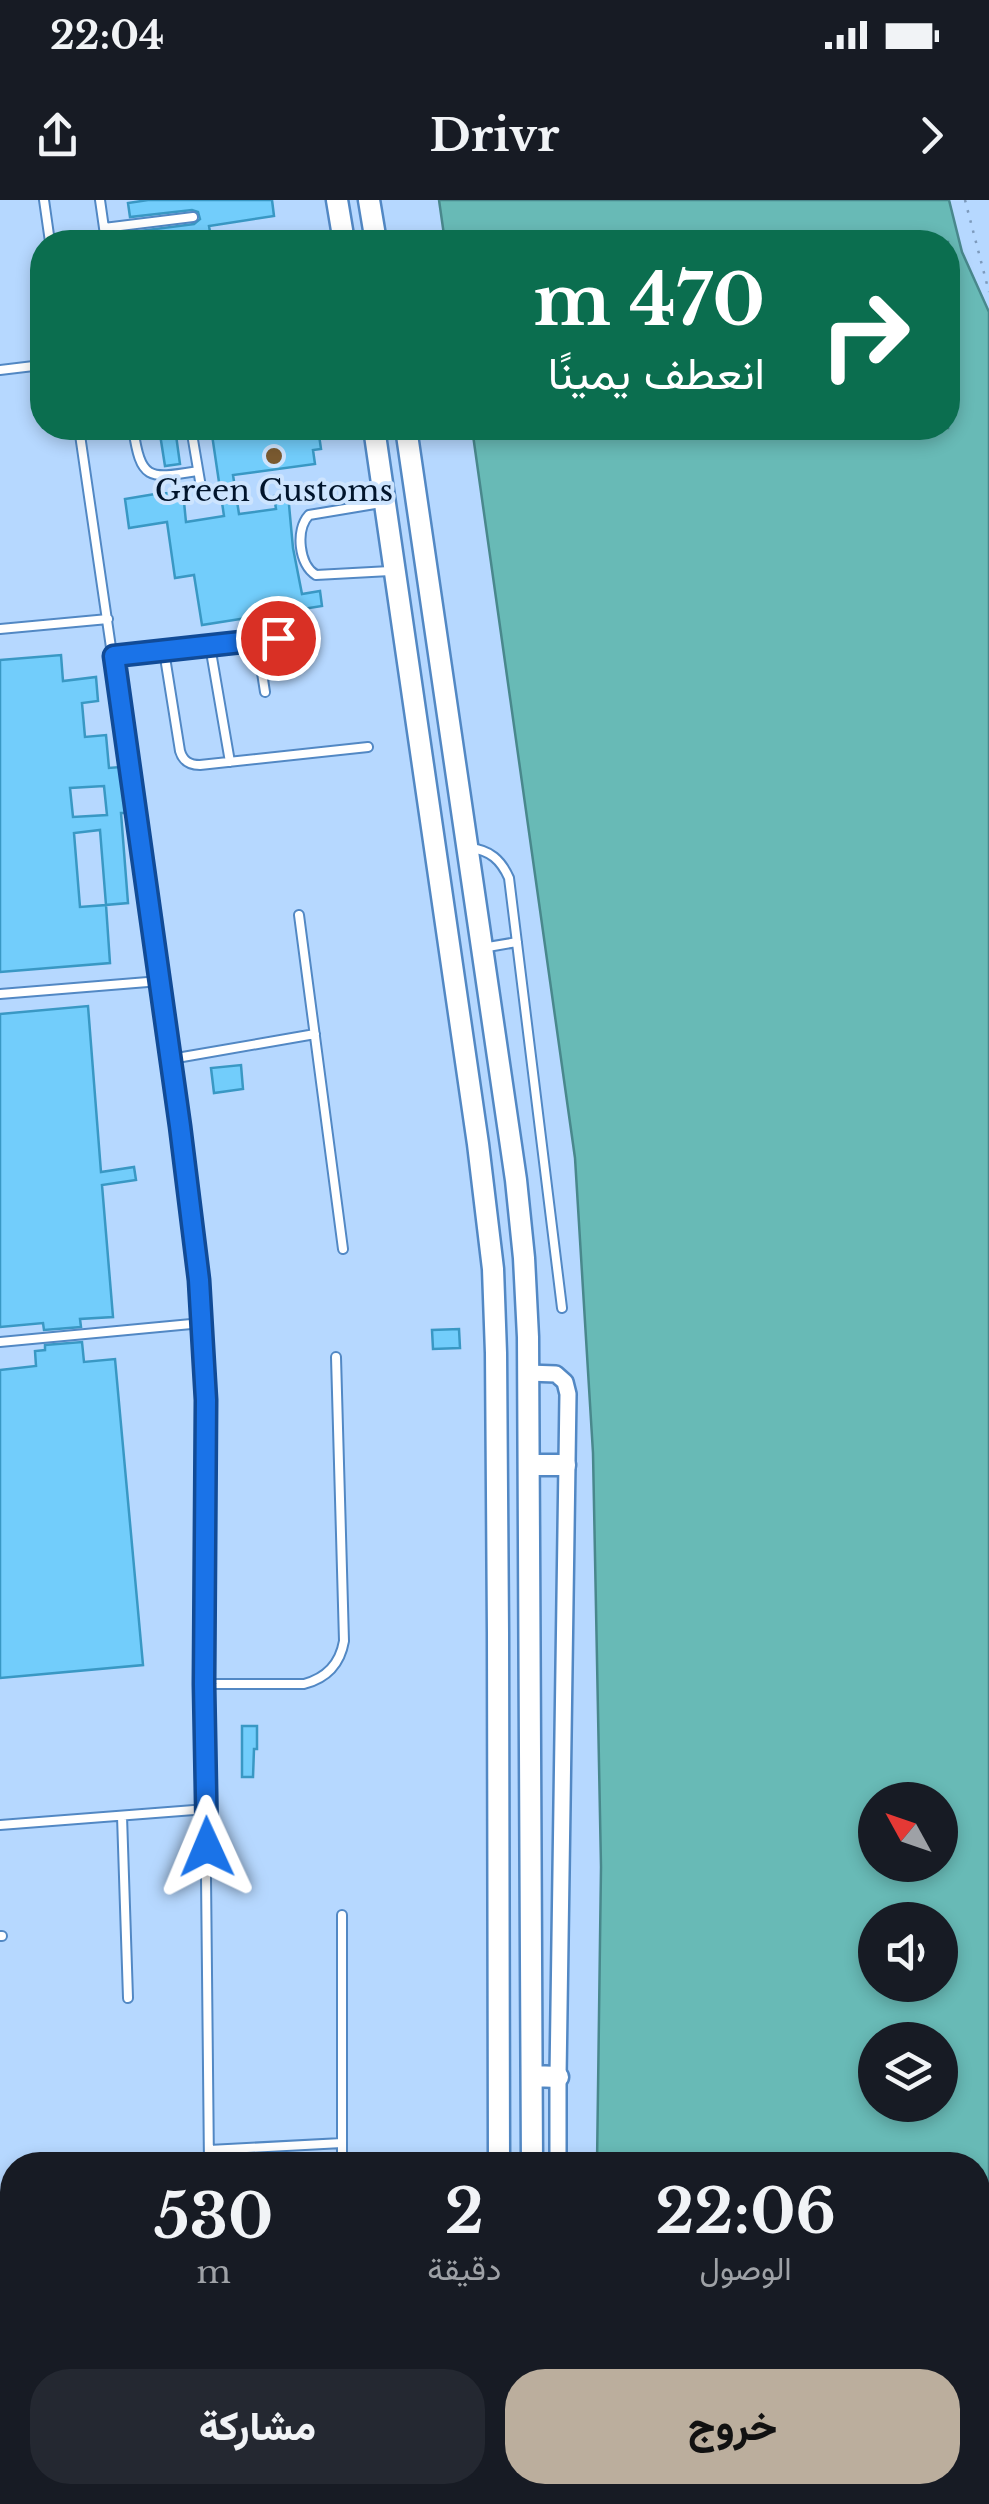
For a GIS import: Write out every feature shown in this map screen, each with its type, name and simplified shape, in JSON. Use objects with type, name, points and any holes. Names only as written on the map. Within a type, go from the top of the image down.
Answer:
[{"type":"street","points":[[337,200],[342,230]]},
{"type":"street","points":[[369,200],[374,230]]},
{"type":"street","points":[[376,440],[493,1269],[499,1692],[498,2152]]},
{"type":"street","points":[[408,440],[520,1219],[526,1298],[532,2152]]},
{"type":"street","points":[[528,1372],[550,1372],[561,1378],[567,1388],[558,2152]]},
{"type":"street","points":[[529,1465],[565,1465]]},
{"type":"street","points":[[532,2076],[558,2077]]},
{"type":"lane","points":[[44,200],[48,230]]},
{"type":"lane","points":[[100,200],[104,228],[193,217]]},
{"type":"lane","points":[[0,370],[30,366]]},
{"type":"lane","points":[[81,440],[171,1059],[202,1323],[206,1439],[204,1684],[209,2150],[342,2142]]},
{"type":"lane","points":[[135,440],[139,461],[146,471],[164,476],[198,471]]},
{"type":"lane","points":[[193,440],[201,488]]},
{"type":"lane","points":[[385,503],[309,515],[301,526],[304,560],[308,570],[316,575],[395,570]]},
{"type":"lane","points":[[0,629],[108,619]]},
{"type":"lane","points":[[114,656],[300,636]]},
{"type":"lane","points":[[256,640],[265,692]]},
{"type":"lane","points":[[210,646],[230,762]]},
{"type":"lane","points":[[164,651],[181,756],[194,765],[368,746]]},
{"type":"lane","points":[[467,848],[489,852],[509,878],[562,1308]]},
{"type":"lane","points":[[299,916],[343,1248]]},
{"type":"lane","points":[[482,948],[517,942]]},
{"type":"lane","points":[[0,994],[160,981]]},
{"type":"lane","points":[[171,1059],[315,1034]]},
{"type":"lane","points":[[0,1342],[202,1323]]},
{"type":"lane","points":[[204,1684],[304,1684],[332,1670],[342,1651],[336,1358]]},
{"type":"lane","points":[[0,1825],[206,1809]]},
{"type":"lane","points":[[122,1816],[128,1998]]},
{"type":"lane","points":[[342,1915],[342,2152]]},
{"type":"path","points":[[965,200],[989,292]]},
{"type":"shaded area","points":[[439,200],[949,200],[956,230],[443,230]]},
{"type":"shaded area","points":[[960,244],[989,312],[989,2152],[597,2152],[601,1867],[593,1453],[575,1158],[474,440],[960,440]]},
{"type":"building","points":[[272,200],[274,216],[209,226],[210,230],[148,230],[194,224],[200,219],[198,212],[192,210],[130,217],[128,203]]},
{"type":"building","points":[[161,440],[177,440],[180,464],[165,466]]},
{"type":"building","points":[[213,440],[320,440],[321,449],[313,450],[315,464],[233,475],[239,514],[276,509],[274,496],[288,494],[302,594],[320,591],[322,606],[202,625],[194,575],[175,578],[167,522],[129,528],[125,499],[183,492],[186,522],[224,516]]},
{"type":"building","points":[[61,655],[63,681],[96,677],[98,701],[82,703],[85,737],[106,735],[109,768],[120,767],[128,813],[121,813],[128,903],[106,905],[110,963],[0,972],[0,660]],"holes":[[[104,786],[107,815],[73,817],[70,788]],[[100,830],[106,905],[80,907],[74,833]]]},
{"type":"building","points":[[88,1006],[101,1172],[134,1167],[136,1180],[102,1185],[113,1317],[80,1319],[81,1327],[44,1330],[43,1323],[0,1327],[0,1014]]},
{"type":"building","points":[[241,1065],[243,1089],[214,1093],[211,1068]]},
{"type":"building","points":[[459,1329],[460,1348],[433,1349],[432,1330]]},
{"type":"building","points":[[82,1342],[84,1362],[115,1359],[143,1665],[0,1678],[0,1370],[36,1366],[35,1351],[45,1350],[45,1345]]},
{"type":"building","points":[[242,1726],[257,1726],[253,1777],[242,1777]]},
{"type":"place","name":"Green Customs","points":[[274,456]]},
{"type":"route","points":[[207,1847],[206,1400],[199,1280],[114,656],[278,638]]}]
